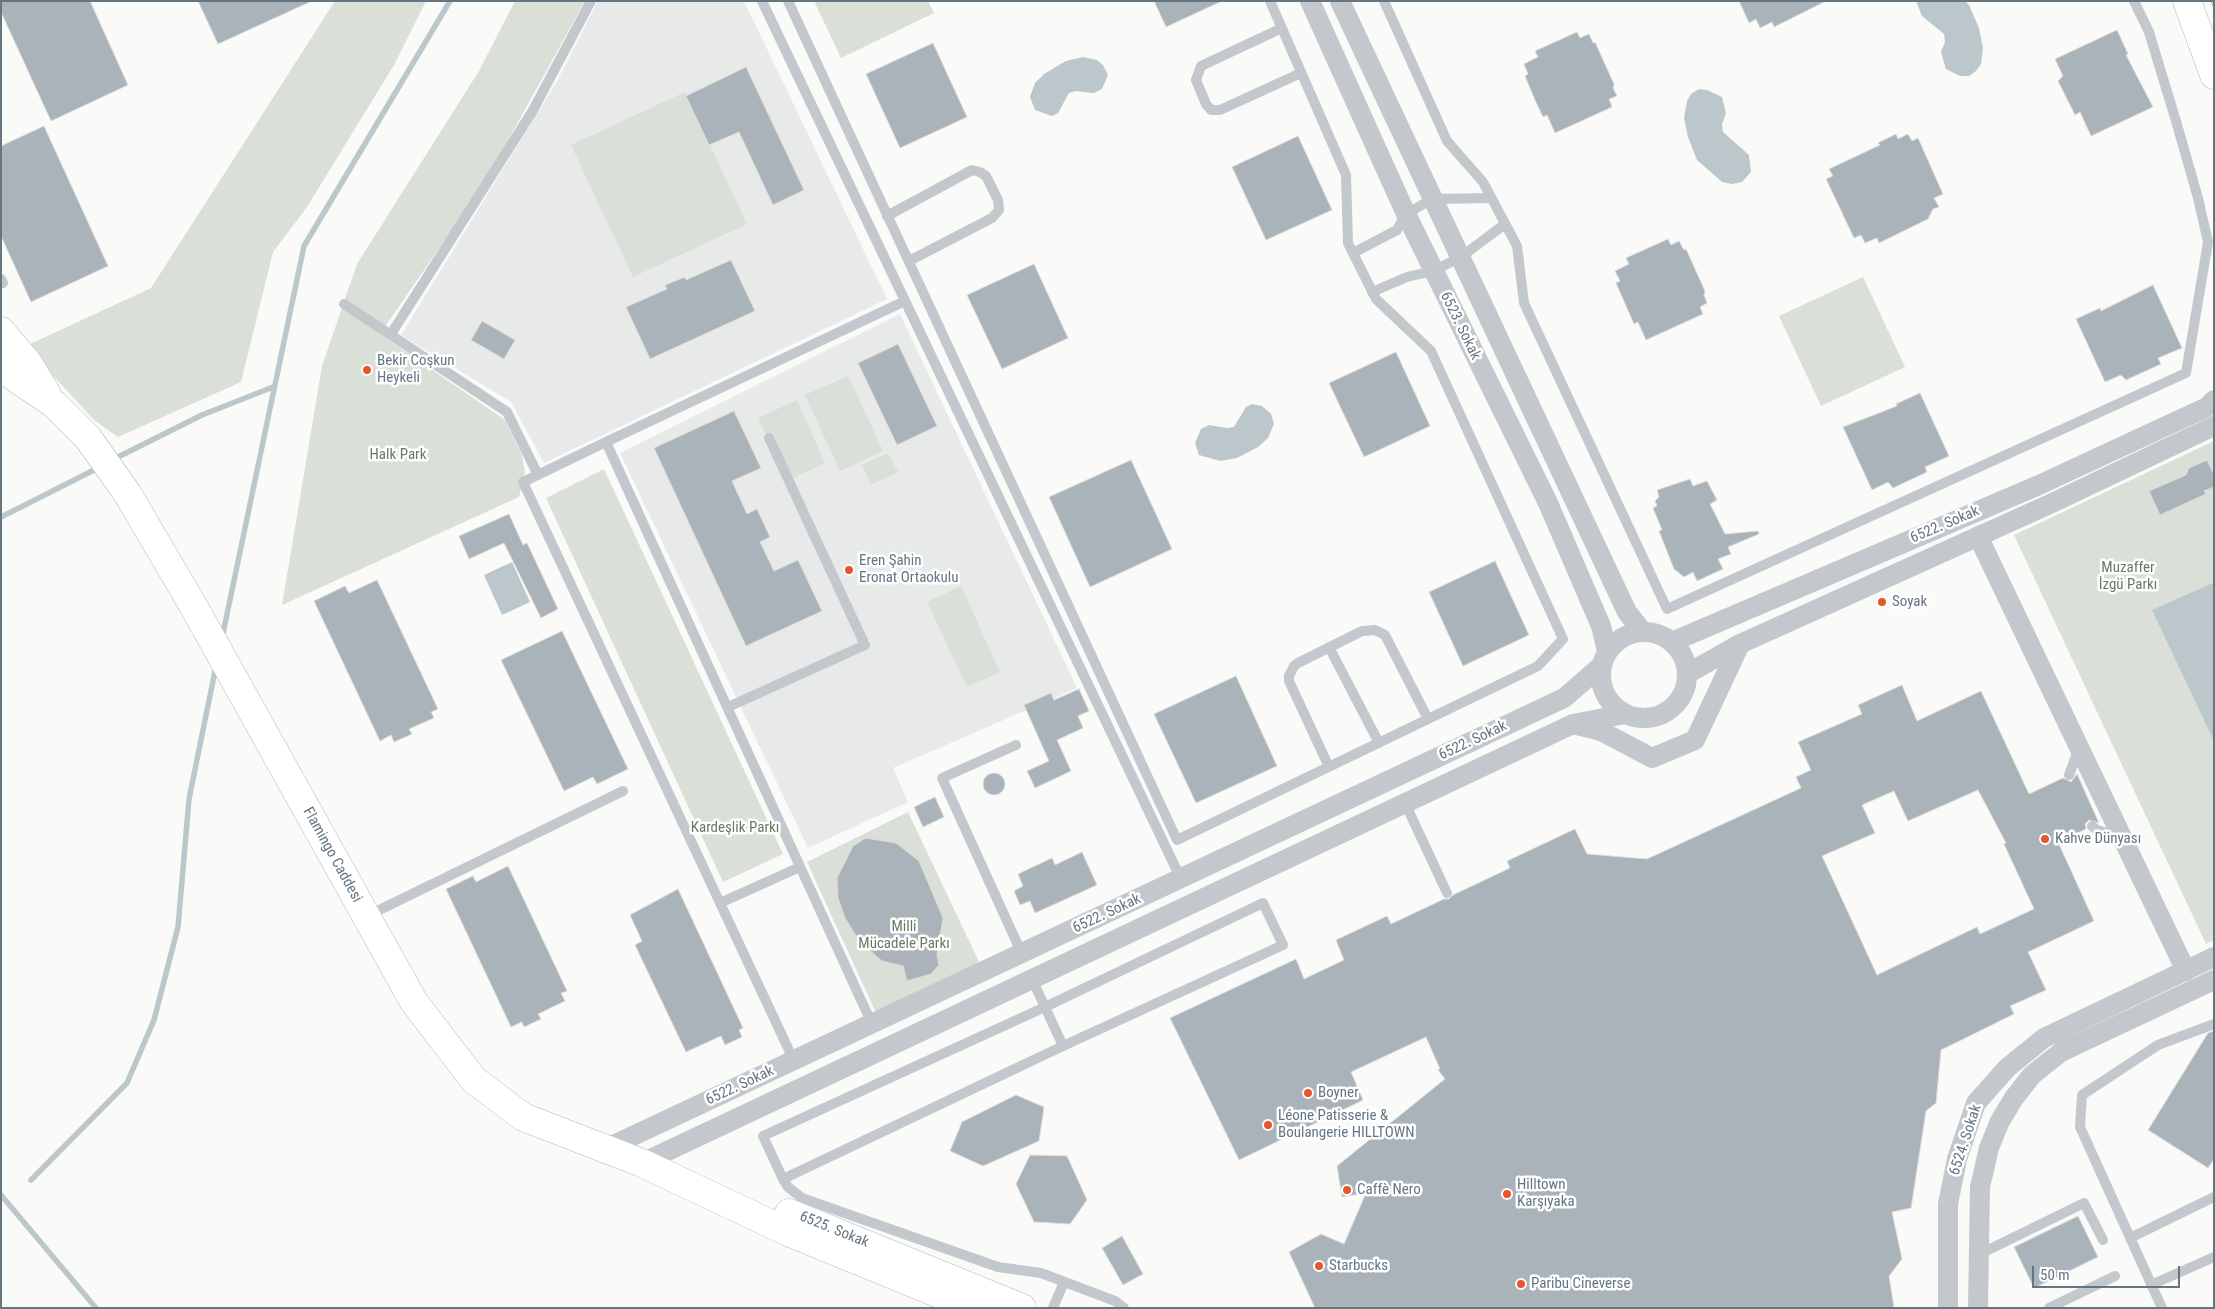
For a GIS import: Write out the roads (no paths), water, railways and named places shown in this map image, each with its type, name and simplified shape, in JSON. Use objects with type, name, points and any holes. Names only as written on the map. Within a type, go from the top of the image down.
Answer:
[{"type":"street","name":"6523. Sokak","points":[[1310,1],[1406,214],[1548,504],[1601,626],[1604,658]]},
{"type":"street","name":"6523. Sokak","points":[[1340,1],[1627,612],[1642,631]]},
{"type":"street","points":[[2187,1],[2214,75]]},
{"type":"street","points":[[2191,1],[2214,51]]},
{"type":"street","points":[[1,331],[28,363],[54,404]]},
{"type":"street","points":[[1,365],[8,373],[54,404]]},
{"type":"street","name":"6522. Sokak","points":[[1672,642],[2039,484],[2207,407],[2214,400]]},
{"type":"street","name":"Flamingo Caddesi","points":[[54,404],[88,438],[127,493],[194,607],[230,676],[414,1002],[474,1080],[523,1117],[605,1149]]},
{"type":"street","name":"6522. Sokak","points":[[1687,674],[1740,644],[2214,426]]},
{"type":"street","points":[[1978,536],[2186,970]]},
{"type":"street","points":[[1642,631],[1653,632],[1672,642],[1686,662],[1687,674],[1680,698],[1662,715],[1643,718],[1625,714],[1607,698],[1602,688],[1604,658],[1616,641],[1629,634],[1642,631]]},
{"type":"street","points":[[1573,724],[1601,731],[1652,758],[1695,740],[1740,644]]},
{"type":"street","name":"6522. Sokak","points":[[605,1149],[1564,698],[1604,658]]},
{"type":"street","name":"6522. Sokak","points":[[642,1163],[1573,724],[1625,714]]},
{"type":"street","name":"6524. Sokak","points":[[1948,1308],[1948,1204],[1958,1159],[1976,1103],[2006,1068],[2044,1038],[2214,957]]},
{"type":"street","name":"6524. Sokak","points":[[1978,1308],[1980,1187],[1989,1148],[2000,1121],[2032,1075],[2061,1052],[2214,980]]},
{"type":"street","name":"6525. Sokak","points":[[605,1149],[642,1163],[788,1232],[959,1305]]},
{"type":"street","name":"6525. Sokak","points":[[642,1163],[664,1164],[708,1180],[1022,1308]]},
{"type":"lane","points":[[391,334],[532,112],[591,1]]},
{"type":"lane","points":[[762,1],[1181,879]]},
{"type":"lane","points":[[788,1],[1177,840],[1538,666],[1563,639],[1431,351],[1376,299],[1348,243],[1346,175],[1270,1]]},
{"type":"lane","points":[[1384,1],[1447,141],[1482,182],[1517,246],[1524,303],[1667,609],[2186,373],[2208,242],[2198,198],[2149,32],[2134,1]]},
{"type":"lane","points":[[1282,28],[1201,66],[1196,80],[1206,104],[1211,110],[1220,110],[1301,72]]},
{"type":"lane","points":[[887,216],[972,170],[986,176],[998,200],[999,210],[992,218],[909,261]]},
{"type":"lane","points":[[1353,253],[1396,230],[1406,214],[1432,199],[1491,198]]},
{"type":"lane","points":[[1372,292],[1406,277],[1433,271],[1461,257],[1505,224]]},
{"type":"lane","points":[[794,1061],[523,482],[905,301]]},
{"type":"lane","points":[[344,304],[507,412],[538,474]]},
{"type":"lane","points":[[728,708],[865,645],[769,438]]},
{"type":"lane","points":[[606,442],[872,1024]]},
{"type":"lane","points":[[1329,767],[1289,681],[1289,676],[1294,666],[1330,647],[1368,629],[1386,635],[1428,719]]},
{"type":"lane","points":[[1330,647],[1379,743]]},
{"type":"lane","points":[[1016,745],[942,778],[1022,954]]},
{"type":"lane","points":[[2069,775],[2079,747]]},
{"type":"lane","points":[[366,917],[623,791]]},
{"type":"lane","points":[[1405,803],[1447,893]]},
{"type":"lane","points":[[2092,826],[2097,830],[2122,837]]},
{"type":"lane","points":[[720,903],[800,867]]},
{"type":"lane","points":[[783,1179],[1063,1046],[1283,945],[1263,903],[1045,1007],[763,1136],[783,1179],[788,1187],[802,1198],[998,1267],[1041,1273],[1115,1301],[1124,1308]]},
{"type":"lane","points":[[1032,979],[1063,1046]]},
{"type":"lane","points":[[2162,1308],[2080,1127],[2082,1095],[2158,1045],[2214,1024]]},
{"type":"lane","points":[[2130,1238],[2214,1197]]},
{"type":"lane","points":[[1978,1255],[2084,1203],[2103,1240]]},
{"type":"lane","points":[[2151,1285],[2214,1257]]},
{"type":"lane","points":[[2049,1308],[2115,1276]]},
{"type":"lane","points":[[1053,1308],[1064,1282]]},
{"type":"waterway","points":[[222,638],[304,246],[450,1]]},
{"type":"waterway","points":[[112,460],[202,415],[273,387]]},
{"type":"waterway","points":[[1,517],[100,467]]},
{"type":"waterway","points":[[31,1180],[127,1083],[154,1020],[178,927],[189,799],[216,666]]},
{"type":"waterway","points":[[1,1195],[96,1308]]},
{"type":"tram line","points":[[2211,1],[2214,8]]},
{"type":"place","name":"Bekir Coşkun Heykeli","points":[[367,370]]},
{"type":"place","name":"Eren Şahin Eronat Ortaokulu","points":[[849,570]]},
{"type":"place","name":"Soyak","points":[[1882,602]]},
{"type":"place","name":"Kahve Dünyası","points":[[2045,839]]},
{"type":"place","name":"Boyner","points":[[1308,1093]]},
{"type":"place","name":"Léone Patisserie & Boulangerie HILLTOWN","points":[[1268,1125]]},
{"type":"place","name":"Caffè Nero","points":[[1347,1190]]},
{"type":"place","name":"Hilltown Karşıyaka","points":[[1507,1194]]},
{"type":"place","name":"Starbucks","points":[[1319,1266]]},
{"type":"place","name":"Paribu Cineverse","points":[[1521,1284]]},
{"type":"park label","name":"Halk Park","points":[[398,455]]},
{"type":"park label","name":"Muzaffer İzgü Parkı","points":[[2128,576]]},
{"type":"park label","name":"Kardeşlik Parkı","points":[[735,828]]},
{"type":"park label","name":"Milli Mücadele Parkı","points":[[904,936]]}]
